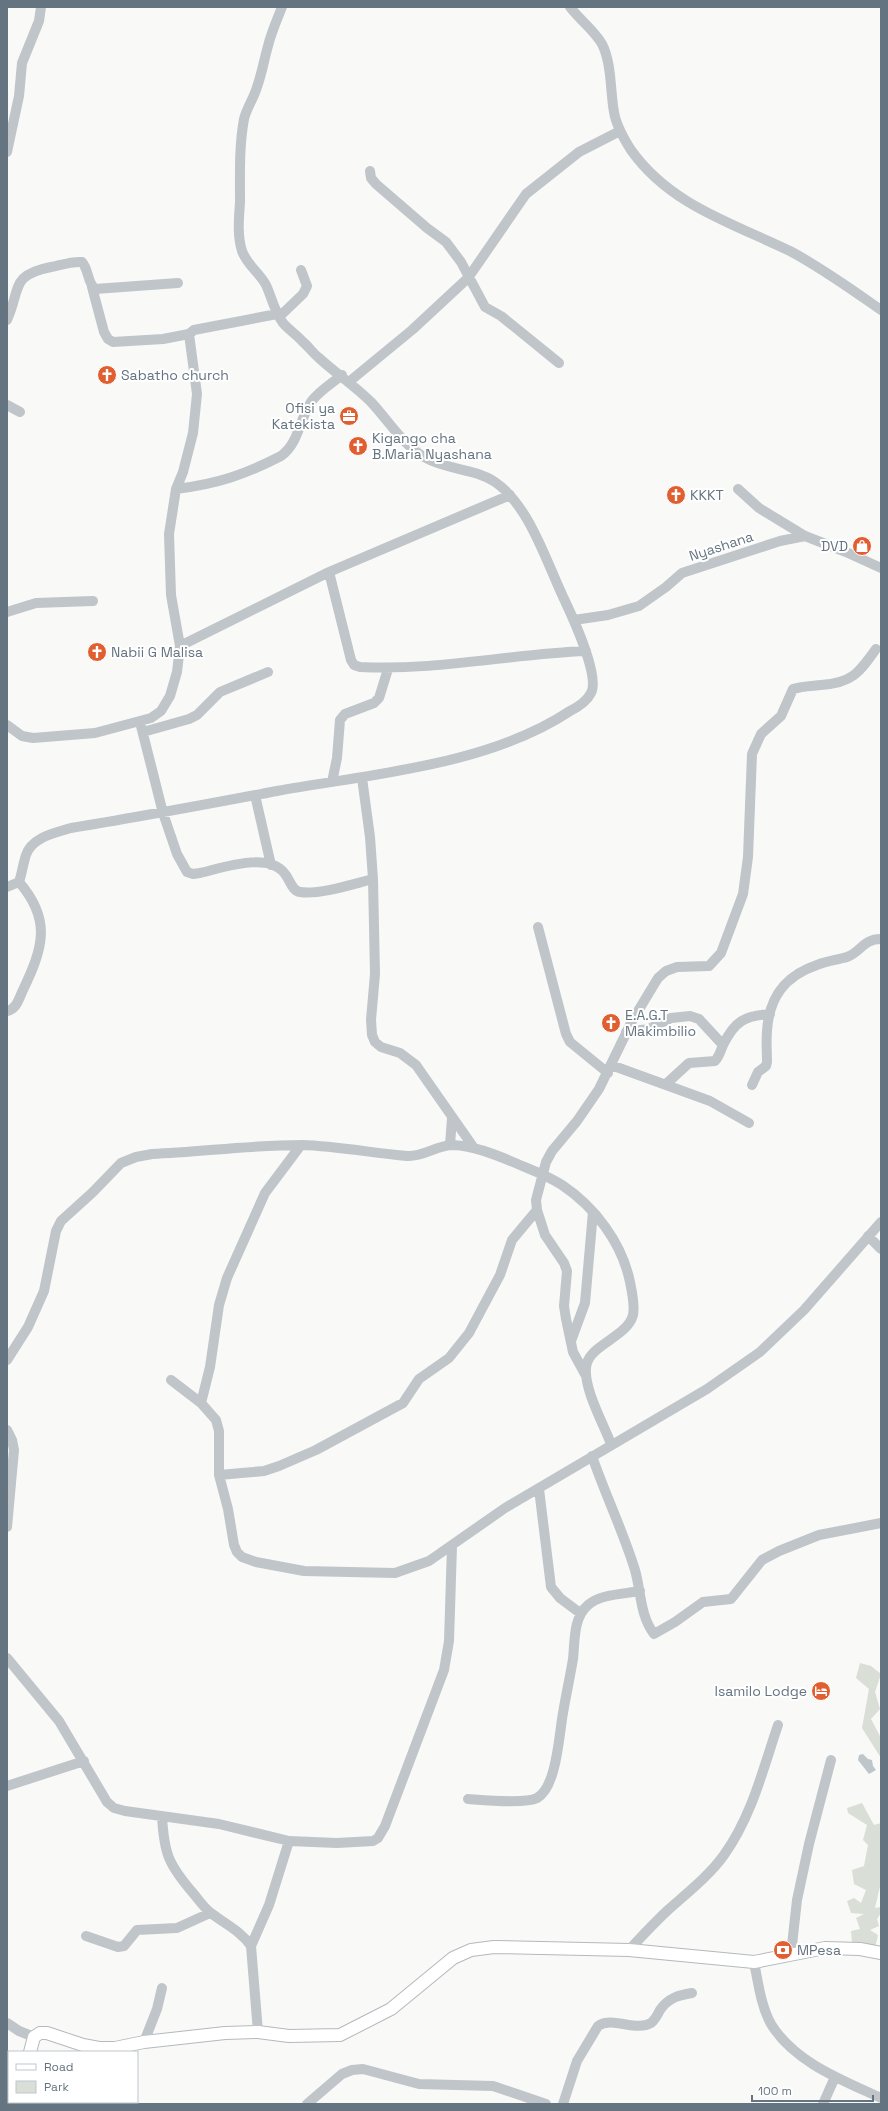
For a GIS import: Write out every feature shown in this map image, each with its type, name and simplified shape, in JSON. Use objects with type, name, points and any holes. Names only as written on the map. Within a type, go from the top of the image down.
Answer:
[{"type":"main road","points":[[30,2051],[34,2037],[40,2033],[47,2033],[93,2047],[116,2050],[144,2042],[189,2036],[258,2032],[288,2036],[340,2035],[392,2009],[453,1958],[471,1950],[494,1947],[629,1950],[754,1962],[825,1948],[860,1949],[881,1953]]},
{"type":"street","points":[[7,152],[8,137],[20,96],[22,63],[37,26],[41,7]]},
{"type":"street","points":[[7,888],[19,882],[27,852],[31,846],[50,834],[71,828],[163,813],[255,795],[362,778],[496,746],[526,736],[554,722],[580,705],[591,693],[593,682],[586,651],[574,620],[525,515],[510,495],[495,482],[479,474],[439,465],[421,456],[408,444],[372,403],[346,378],[318,358],[278,316],[266,285],[259,274],[249,264],[241,246],[240,166],[245,114],[257,87],[268,43],[282,7]]},
{"type":"street","points":[[570,7],[601,43],[612,85],[614,113],[620,131],[645,168],[665,187],[691,205],[725,223],[789,251],[816,266],[881,310]]},
{"type":"street","points":[[176,489],[212,484],[228,480],[281,456],[293,443],[311,403],[320,393],[346,378],[412,330],[468,278],[526,194],[579,152],[620,131]]},
{"type":"street","points":[[370,171],[376,184],[427,228],[446,242],[461,262],[468,278],[485,307],[505,320],[559,364]]},
{"type":"street","points":[[7,320],[18,286],[26,276],[35,271],[80,262],[84,265],[92,287],[104,332],[108,339],[113,342],[163,338],[189,334],[194,330],[278,316],[303,294],[307,286],[301,270]]},
{"type":"street","points":[[92,287],[98,289],[178,282]]},
{"type":"street","points":[[7,725],[22,736],[33,738],[64,737],[95,733],[140,722],[160,712],[170,696],[177,672],[180,646],[171,595],[169,534],[176,489],[188,454],[195,416],[195,372],[189,334]]},
{"type":"street","points":[[7,405],[20,412]]},
{"type":"street","points":[[738,489],[759,508],[783,524],[805,536],[881,568]]},
{"type":"street","points":[[180,646],[329,572],[510,495]]},
{"type":"street","name":"Nyashana","points":[[574,620],[608,615],[639,606],[682,574],[780,541],[805,536]]},
{"type":"street","points":[[329,572],[354,665],[360,667],[388,669],[416,668],[547,653],[586,651]]},
{"type":"street","points":[[7,612],[36,603],[93,601]]},
{"type":"street","points":[[611,1444],[585,1374],[573,1352],[564,1306],[567,1271],[564,1263],[547,1239],[537,1210],[536,1200],[546,1162],[552,1151],[578,1121],[609,1069],[626,1032],[651,987],[658,978],[677,967],[709,966],[714,963],[721,953],[743,894],[748,857],[752,754],[762,734],[781,716],[793,689],[846,680],[856,675],[876,649]]},
{"type":"street","points":[[332,782],[340,720],[345,714],[374,703],[379,698],[388,669]]},
{"type":"street","points":[[144,732],[189,719],[197,715],[220,692],[268,672]]},
{"type":"street","points":[[140,722],[144,732],[163,813],[177,854],[187,872],[193,874],[200,873],[243,862],[272,865],[282,870],[295,890],[300,892],[314,892],[373,879]]},
{"type":"street","points":[[362,778],[370,837],[373,879],[375,974],[371,1020],[372,1035],[375,1042],[381,1048],[400,1053],[416,1065],[474,1148]]},
{"type":"street","points":[[255,795],[272,865]]},
{"type":"street","points":[[7,1011],[16,1006],[38,956],[42,942],[42,928],[38,912],[31,896],[19,882]]},
{"type":"street","points":[[538,927],[566,1034],[570,1042],[609,1069],[666,1084],[710,1101],[749,1123]]},
{"type":"street","points":[[752,1085],[758,1072],[766,1066],[767,1030],[773,1000],[778,991],[795,976],[817,965],[852,955],[863,944],[881,939]]},
{"type":"street","points":[[666,1084],[689,1063],[715,1062],[729,1034],[744,1018],[751,1015],[770,1014]]},
{"type":"street","points":[[626,1032],[649,1029],[679,1016],[690,1016],[699,1019],[723,1045]]},
{"type":"street","points":[[450,1145],[452,1118]]},
{"type":"street","points":[[201,1403],[210,1367],[217,1312],[227,1278],[265,1194],[301,1145]]},
{"type":"street","points":[[7,1360],[28,1327],[44,1291],[56,1231],[61,1221],[93,1192],[121,1163],[136,1157],[152,1154],[301,1145],[415,1156],[450,1145],[474,1148],[542,1175],[562,1185],[577,1196],[593,1212],[615,1240],[623,1259],[632,1294],[633,1315],[626,1327],[589,1357],[585,1374]]},
{"type":"street","points":[[219,1475],[264,1471],[279,1466],[316,1450],[403,1403],[420,1379],[449,1358],[469,1333],[500,1275],[512,1240],[537,1210]]},
{"type":"street","points":[[571,1341],[585,1303],[593,1212]]},
{"type":"street","points":[[171,1380],[201,1403],[216,1420],[220,1430],[219,1475],[228,1509],[236,1552],[242,1557],[256,1562],[304,1571],[395,1573],[429,1561],[498,1512],[539,1489],[611,1444],[707,1389],[760,1352],[804,1310],[881,1222]]},
{"type":"street","points":[[868,1236],[881,1249]]},
{"type":"street","points":[[7,1430],[12,1440],[14,1450],[7,1527]]},
{"type":"street","points":[[592,1456],[634,1569],[640,1591],[644,1616],[648,1627],[654,1634],[675,1622],[703,1602],[731,1599],[762,1560],[779,1551],[819,1535],[881,1523]]},
{"type":"street","points":[[539,1489],[551,1587],[560,1598],[580,1613]]},
{"type":"street","points":[[7,1658],[59,1721],[107,1802],[114,1808],[125,1812],[219,1824],[289,1841],[366,1842],[378,1838],[382,1833],[444,1670],[448,1641],[452,1546]]},
{"type":"street","points":[[468,1799],[526,1800],[536,1798],[545,1791],[558,1752],[576,1630],[580,1613],[588,1604],[602,1598],[640,1591]]},
{"type":"street","points":[[629,1950],[724,1856],[740,1830],[757,1789],[778,1725]]},
{"type":"street","points":[[792,1954],[797,1900],[808,1844],[831,1760]]},
{"type":"street","points":[[7,1786],[84,1761]]},
{"type":"street","points":[[162,1816],[163,1843],[167,1857],[174,1870],[210,1913],[245,1938],[251,1946]]},
{"type":"street","points":[[258,2032],[251,1946],[269,1905],[289,1841]]},
{"type":"street","points":[[86,1936],[118,1947],[124,1946],[137,1930],[177,1928],[210,1913]]},
{"type":"street","points":[[754,1962],[765,2009],[771,2023],[780,2036],[797,2053],[835,2077],[881,2098]]},
{"type":"street","points":[[144,2042],[157,2009],[162,1988]]},
{"type":"street","points":[[563,2104],[577,2060],[598,2026],[606,2023],[644,2025],[651,2023],[670,1999],[677,1995],[692,1993]]},
{"type":"street","points":[[7,2023],[19,2031],[34,2037]]},
{"type":"street","points":[[307,2104],[342,2074],[352,2070],[363,2069],[418,2084],[493,2086],[546,2104]]},
{"type":"street","points":[[823,2104],[835,2077]]},
{"type":"green space","points":[[860,1663],[871,1666],[881,1674],[875,1692],[880,1709],[871,1719],[881,1738],[881,1758],[862,1728],[869,1689],[856,1678]]},
{"type":"green space","points":[[862,1803],[874,1825],[881,1823],[881,1882],[875,1908],[881,1907],[881,1913],[877,1919],[879,1926],[870,1930],[878,1935],[875,1948],[852,1943],[851,1931],[860,1929],[856,1918],[864,1914],[851,1913],[847,1901],[854,1898],[861,1903],[866,1890],[854,1884],[852,1870],[864,1866],[868,1845],[863,1840],[867,1825],[848,1813],[847,1808]]},
{"type":"shaded area","points":[[863,1754],[868,1759],[872,1760],[873,1766],[876,1770],[869,1774],[858,1760],[859,1755]]},
{"type":"place","name":"Sabatho church","points":[[107,375]]},
{"type":"place","name":"Ofisi ya Katekista","points":[[349,416]]},
{"type":"place","name":"Kigango cha B.Maria Nyashana","points":[[358,446]]},
{"type":"place","name":"KKKT","points":[[676,495]]},
{"type":"place","name":"DVD","points":[[862,546]]},
{"type":"place","name":"Nabii G Malisa","points":[[97,652]]},
{"type":"place","name":"E.A.G.T Makimbilio","points":[[611,1023]]},
{"type":"place","name":"Isamilo Lodge","points":[[821,1691]]},
{"type":"place","name":"MPesa","points":[[783,1950]]}]
